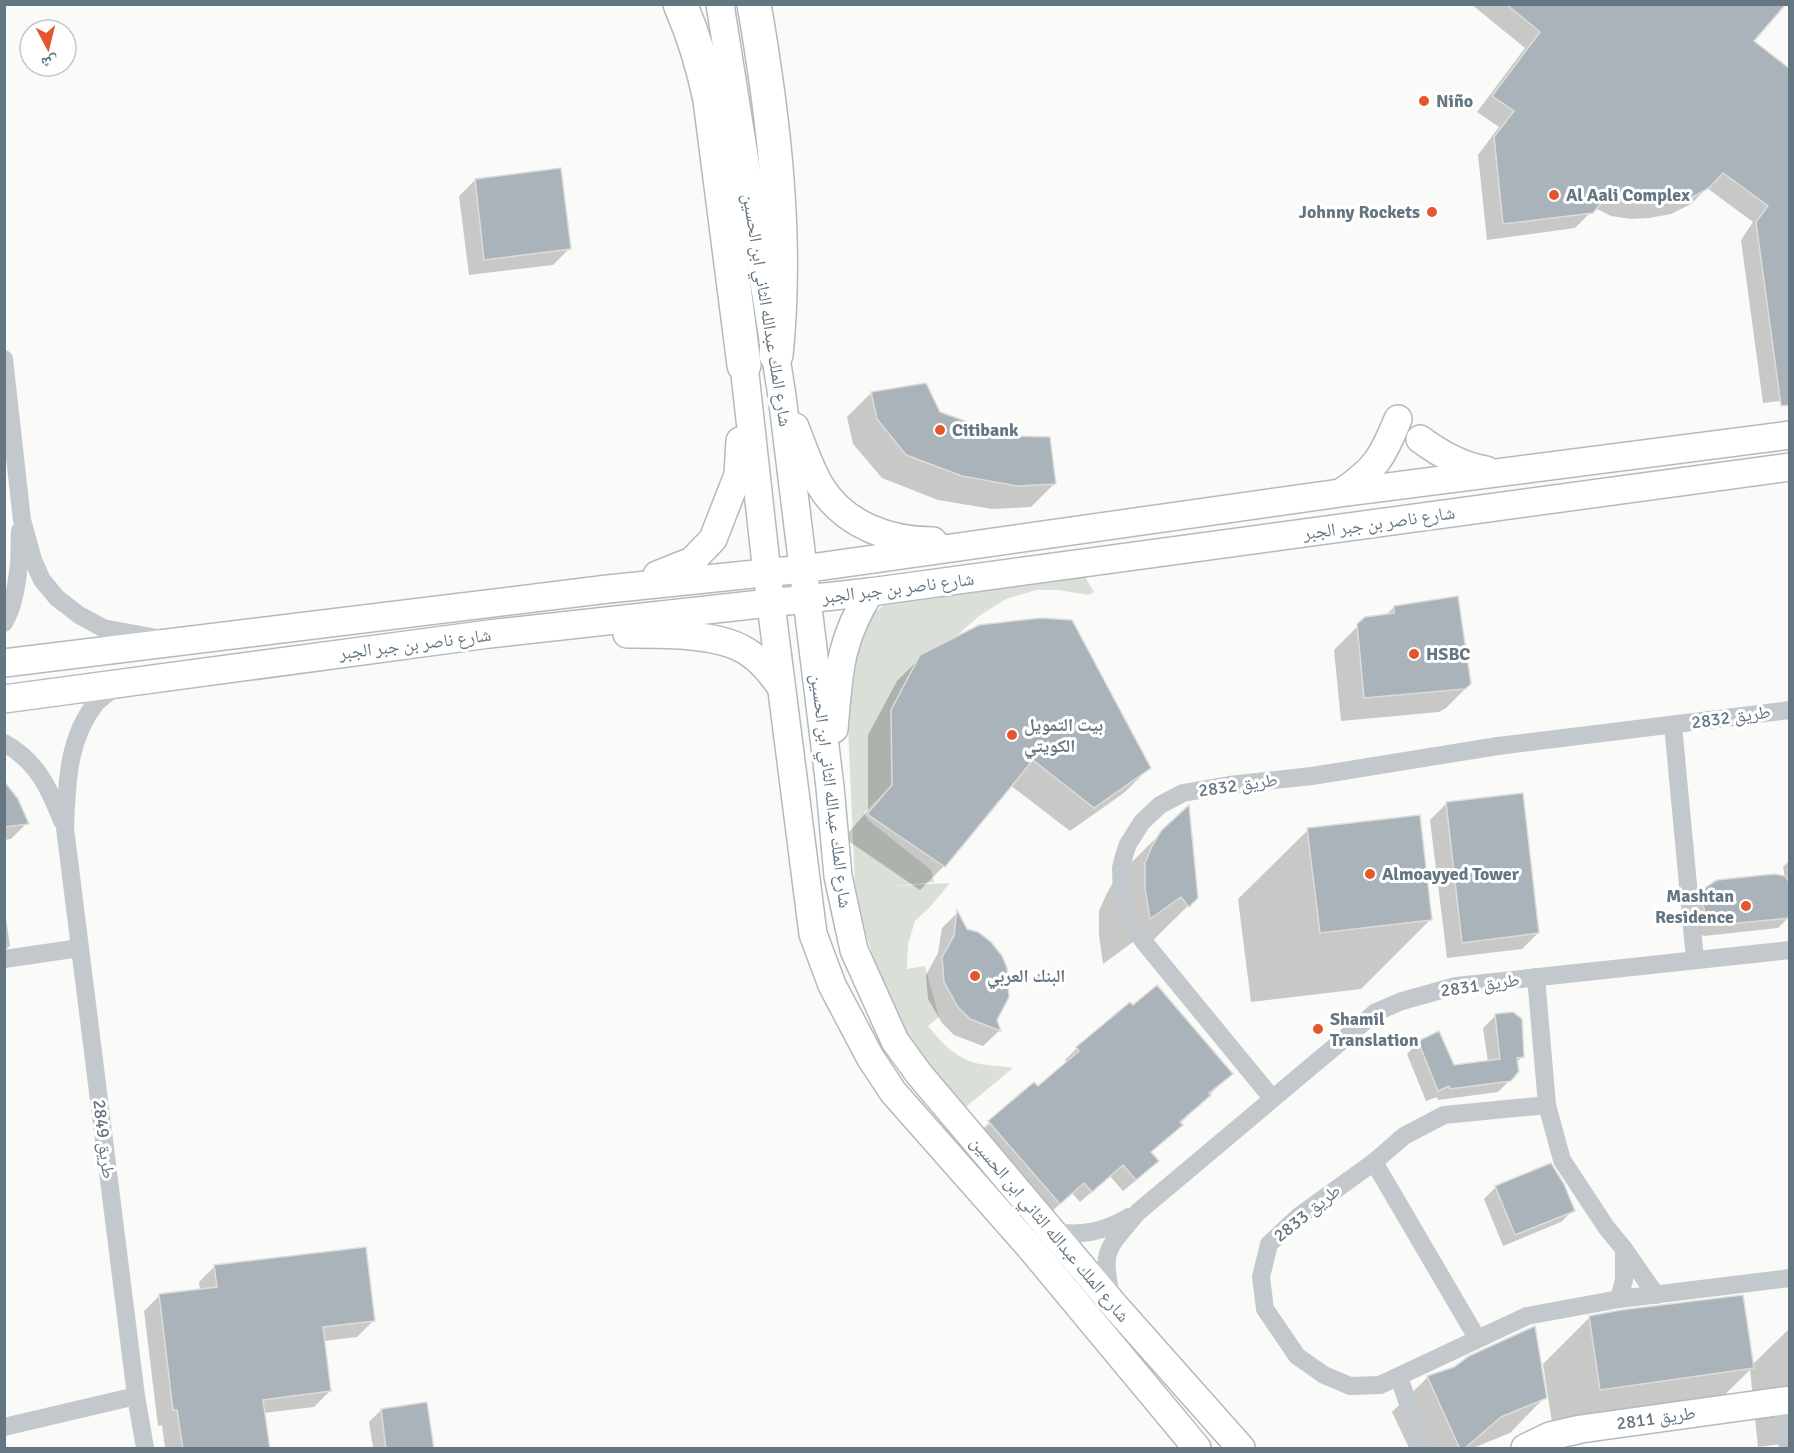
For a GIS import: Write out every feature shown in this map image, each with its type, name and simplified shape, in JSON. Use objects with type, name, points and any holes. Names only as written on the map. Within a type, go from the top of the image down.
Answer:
[{"type":"highway","points":[[680,4],[703,65],[710,100],[744,365]]},
{"type":"highway","points":[[754,4],[768,87],[778,201],[780,303],[776,355]]},
{"type":"main road","name":"شارع الملك عبدالله الثاني ابن الحسين","points":[[720,4],[782,396],[830,787],[838,876],[854,950],[895,1041],[919,1074],[1114,1305],[1241,1449]]},
{"type":"main road","name":"شارع الملك عبدالله الثاني ابن الحسين","points":[[744,365],[771,603],[813,934],[832,985],[870,1057],[893,1092],[1029,1246],[1197,1449]]},
{"type":"main road","points":[[609,589],[648,579],[692,561],[713,539],[738,475],[744,365]]},
{"type":"main road","points":[[782,396],[820,485],[838,508],[852,519],[880,533],[921,541],[1014,540]]},
{"type":"main road","points":[[1340,493],[1357,482],[1386,451],[1398,419]]},
{"type":"main road","name":"شارع ناصر بن جبر الجبر","points":[[4,663],[609,589],[803,569],[1340,493],[1790,435]]},
{"type":"main road","points":[[1420,439],[1457,462],[1499,473]]},
{"type":"main road","name":"شارع ناصر بن جبر الجبر","points":[[4,699],[489,634],[870,592],[1790,467]]},
{"type":"main road","points":[[830,787],[840,661],[852,626],[870,592]]},
{"type":"main road","points":[[545,629],[676,635],[729,644],[744,650],[763,663],[782,687]]},
{"type":"main road","name":"طريق 2811","points":[[1525,1449],[1550,1436],[1581,1428],[1785,1401]]},
{"type":"street","points":[[4,359],[22,520],[33,560],[42,580],[64,604],[103,628],[179,642]]},
{"type":"street","points":[[4,623],[10,614],[16,588],[22,520]]},
{"type":"street","name":"طريق 2849","points":[[118,685],[97,702],[84,721],[73,746],[65,828],[136,1396],[145,1449]]},
{"type":"street","name":"طريق 2832","points":[[1272,1098],[1144,942],[1126,916],[1122,898],[1121,868],[1124,856],[1128,844],[1142,822],[1160,805],[1183,793],[1229,785],[1312,776],[1498,746],[1790,710]]},
{"type":"street","name":"طريق 2832","points":[[1673,725],[1695,959]]},
{"type":"street","name":"طريق 2849","points":[[4,743],[14,748],[41,775],[65,828]]},
{"type":"street","points":[[4,959],[80,948]]},
{"type":"street","name":"طريق 2831","points":[[1114,1305],[1106,1270],[1107,1252],[1138,1212],[1376,1012],[1402,1001],[1456,986],[1790,950]]},
{"type":"street","points":[[1536,977],[1547,1105],[1562,1160],[1606,1227],[1656,1295]]},
{"type":"street","name":"طريق 2833","points":[[1547,1105],[1444,1115],[1404,1136],[1374,1162],[1299,1215],[1269,1244],[1261,1277],[1265,1309],[1297,1356],[1324,1375],[1350,1386],[1380,1385],[1527,1316],[1619,1299],[1790,1278]]},
{"type":"street","points":[[1374,1162],[1478,1338]]},
{"type":"street","name":"طريق 2831","points":[[1053,1232],[1092,1233],[1113,1226],[1138,1212]]},
{"type":"street","points":[[1619,1299],[1624,1280],[1624,1249]]},
{"type":"street","points":[[1399,1377],[1424,1449]]},
{"type":"street","points":[[4,1427],[136,1396]]},
{"type":"street","points":[[1785,1401],[1788,1449]]},
{"type":"shaded area","points":[[1085,577],[1094,592],[1088,595],[1059,590],[1036,590],[1006,599],[979,616],[938,652],[891,710],[892,785],[864,813],[868,820],[931,870],[934,882],[893,886],[950,883],[915,921],[908,944],[907,969],[925,966],[939,1017],[928,1026],[945,1045],[957,1055],[971,1062],[1013,1068],[961,1111],[910,1046],[887,1001],[866,934],[855,888],[848,725],[852,675],[858,642],[871,616],[887,602]]},
{"type":"building","name":"Al Aali Complex","points":[[1506,4],[1786,4],[1754,41],[1790,69],[1790,405],[1781,406],[1756,222],[1768,206],[1723,173],[1709,188],[1689,199],[1667,203],[1647,203],[1628,200],[1610,192],[1593,213],[1503,224],[1494,137],[1514,111],[1492,96],[1540,32]]},
{"type":"building","points":[[561,168],[571,249],[484,260],[475,179]]},
{"type":"building","name":"Citibank","points":[[926,383],[940,412],[1017,436],[1050,437],[1056,484],[1017,486],[962,476],[906,455],[877,419],[871,392]]},
{"type":"building","name":"HSBC","points":[[1458,596],[1471,684],[1465,689],[1364,698],[1357,624],[1365,617],[1394,613],[1394,606]]},
{"type":"building","name":"بيت التمويل الكويتي","points":[[1041,618],[1072,620],[1151,768],[1094,808],[1033,760],[945,867],[867,814],[892,785],[891,710],[920,655],[979,625]]},
{"type":"building","points":[[4,781],[18,799],[29,824],[4,827]]},
{"type":"building","points":[[1523,793],[1539,933],[1462,943],[1446,802]]},
{"type":"building","points":[[1189,805],[1198,898],[1189,907],[1181,897],[1150,919],[1145,888],[1145,863],[1161,831]]},
{"type":"building","name":"Almoayyed Tower","points":[[1420,815],[1432,920],[1320,933],[1307,828]]},
{"type":"building","name":"Mashtan Residence","points":[[1774,874],[1785,876],[1790,883],[1790,918],[1717,925],[1706,918],[1701,895],[1706,887],[1717,880]]},
{"type":"building","name":"البنك العربي","points":[[957,910],[967,929],[978,932],[991,942],[1002,956],[1007,968],[1009,997],[997,1020],[1001,1031],[970,1019],[958,1007],[944,982],[942,957],[954,936]]},
{"type":"building","points":[[1157,985],[1233,1074],[1209,1093],[1211,1095],[1180,1122],[1183,1125],[1151,1152],[1159,1161],[1136,1180],[1123,1165],[1092,1192],[1084,1183],[1060,1204],[988,1121],[1034,1082],[1038,1086],[1079,1051],[1076,1047],[1130,1002],[1133,1005]]},
{"type":"building","points":[[1513,1012],[1522,1019],[1524,1057],[1517,1058],[1519,1071],[1511,1081],[1450,1089],[1449,1086],[1438,1091],[1418,1041],[1439,1031],[1454,1065],[1500,1059],[1495,1014]]},
{"type":"building","points":[[1551,1163],[1564,1184],[1575,1211],[1515,1235],[1495,1186]]},
{"type":"building","points":[[366,1247],[375,1321],[323,1327],[331,1391],[263,1400],[270,1449],[183,1449],[177,1410],[173,1410],[159,1294],[217,1287],[214,1265]]},
{"type":"building","points":[[1743,1295],[1754,1368],[1600,1390],[1589,1316]]},
{"type":"building","points":[[1535,1326],[1547,1398],[1501,1417],[1464,1449],[1460,1449],[1427,1376],[1454,1367],[1469,1356]]},
{"type":"building","points":[[427,1402],[434,1449],[386,1449],[381,1409]]},
{"type":"place","name":"Niño","points":[[1424,101]]},
{"type":"place","name":"Al Aali Complex","points":[[1554,195]]},
{"type":"place","name":"Johnny Rockets","points":[[1432,212]]},
{"type":"place","name":"Citibank","points":[[940,430]]},
{"type":"place","name":"HSBC","points":[[1414,654]]},
{"type":"place","name":"بيت التمويل الكويتي","points":[[1012,735]]},
{"type":"place","name":"Almoayyed Tower","points":[[1370,874]]},
{"type":"place","name":"Mashtan Residence","points":[[1746,906]]},
{"type":"place","name":"البنك العربي","points":[[975,976]]},
{"type":"place","name":"Shamil Translation","points":[[1318,1029]]}]
